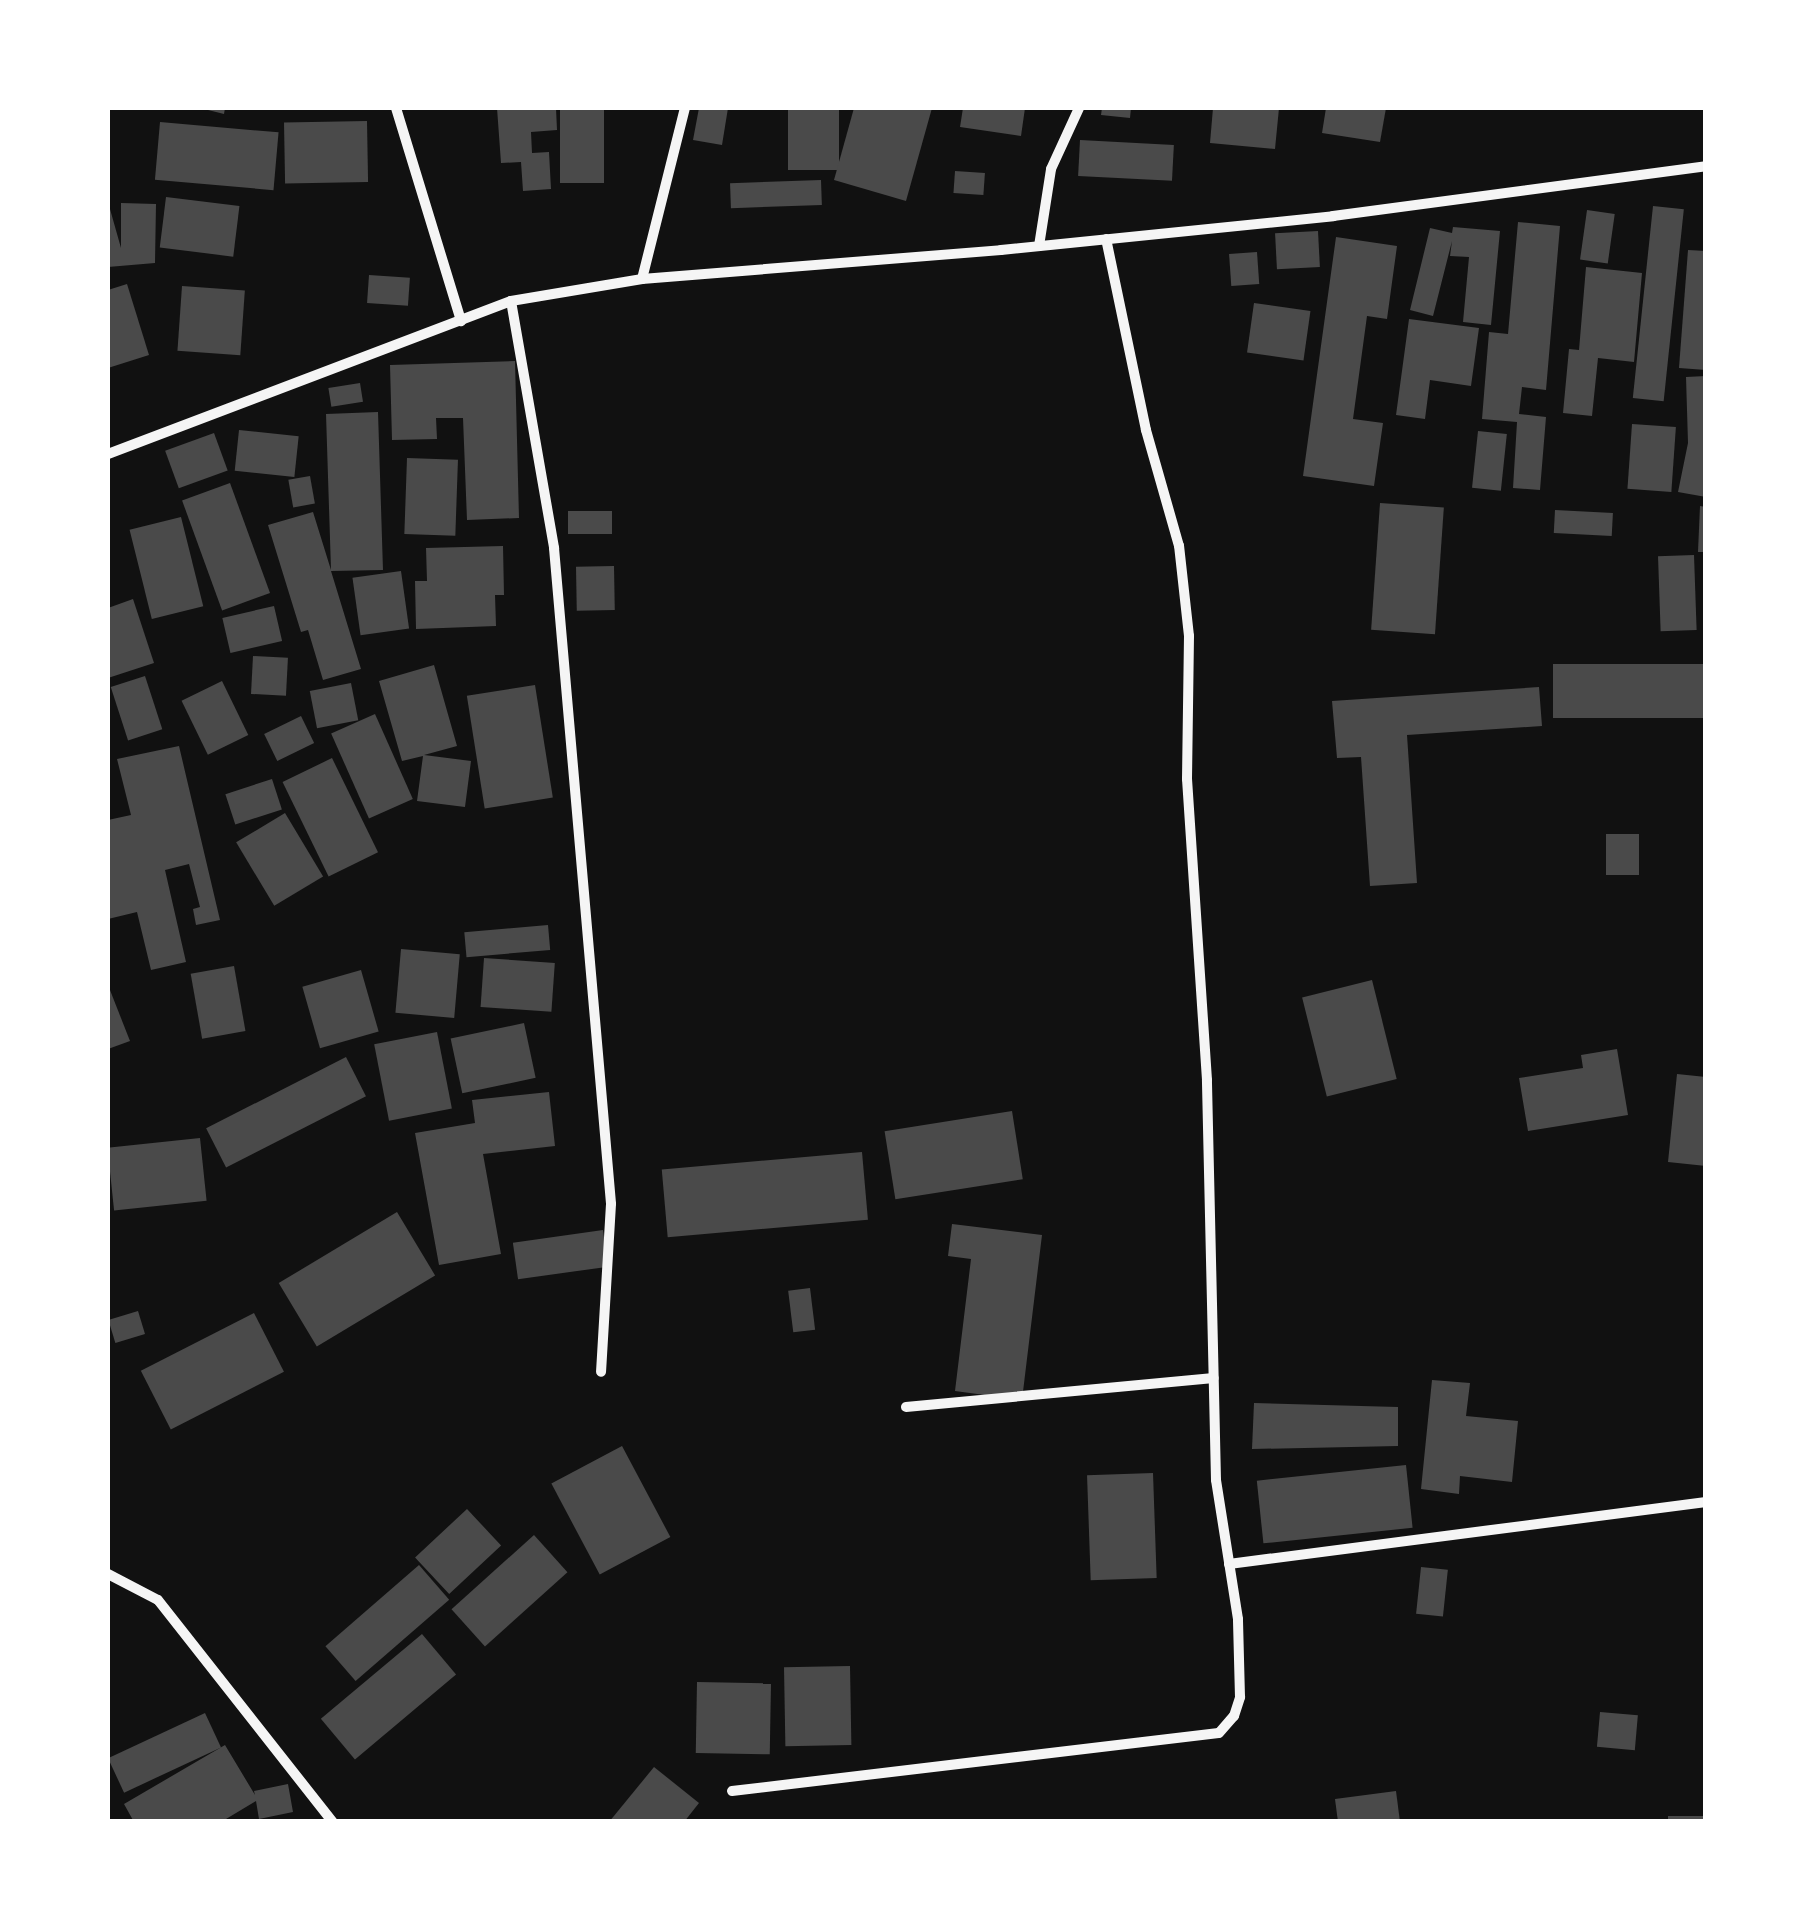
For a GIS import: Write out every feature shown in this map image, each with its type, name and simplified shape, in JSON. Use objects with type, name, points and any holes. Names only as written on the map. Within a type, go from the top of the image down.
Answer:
[{"type":"street","points":[[396,108],[461,321]]},
{"type":"street","points":[[642,279],[685,108]]},
{"type":"street","points":[[1038,246],[1051,169],[1079,108]]},
{"type":"street","points":[[108,454],[512,301],[642,279],[1038,246],[1334,216],[1706,166]]},
{"type":"street","points":[[732,1791],[1219,1733],[1234,1716],[1240,1697],[1238,1619],[1216,1480],[1207,1080],[1187,779],[1190,636],[1179,546],[1146,430],[1106,239]]},
{"type":"street","points":[[512,301],[554,548],[611,1204],[600,1372]]},
{"type":"street","points":[[906,1407],[1214,1378]]},
{"type":"street","points":[[1229,1564],[1706,1502]]},
{"type":"street","points":[[108,1574],[158,1600],[333,1822]]},
{"type":"building","points":[[200,108],[225,108],[224,114]]},
{"type":"building","points":[[497,108],[556,108],[557,130],[531,132],[532,153],[549,152],[551,189],[523,191],[521,162],[501,163]]},
{"type":"building","points":[[560,108],[604,108],[604,183],[560,183]]},
{"type":"building","points":[[699,108],[728,108],[722,145],[693,140]]},
{"type":"building","points":[[788,108],[839,108],[839,170],[788,170]]},
{"type":"building","points":[[854,108],[932,108],[906,201],[834,180]]},
{"type":"building","points":[[963,108],[1025,108],[1021,136],[960,127]]},
{"type":"building","points":[[1102,108],[1131,108],[1130,118],[1101,115]]},
{"type":"building","points":[[1213,108],[1279,108],[1275,149],[1210,143]]},
{"type":"building","points":[[1326,108],[1386,108],[1380,142],[1322,133]]},
{"type":"building","points":[[367,121],[368,182],[285,183],[284,122]]},
{"type":"building","points":[[160,122],[279,132],[273,190],[155,180]]},
{"type":"building","points":[[1080,140],[1174,145],[1172,181],[1078,176]]},
{"type":"building","points":[[955,171],[985,173],[983,195],[953,193]]},
{"type":"building","points":[[821,180],[822,205],[731,208],[730,183]]},
{"type":"building","points":[[166,197],[239,206],[233,257],[160,248]]},
{"type":"building","points":[[108,202],[121,248],[121,203],[156,204],[155,263],[108,267]]},
{"type":"building","points":[[1653,206],[1684,209],[1664,401],[1633,398]]},
{"type":"building","points":[[1587,210],[1615,214],[1608,263],[1580,260]]},
{"type":"building","points":[[1518,222],[1560,226],[1546,390],[1522,387],[1519,414],[1546,417],[1540,490],[1513,488],[1517,422],[1482,419],[1489,332],[1508,334]]},
{"type":"building","points":[[1453,227],[1500,231],[1491,325],[1463,322],[1469,257],[1450,256],[1452,241],[1433,316],[1410,310],[1430,228],[1452,233]]},
{"type":"building","points":[[1318,231],[1320,267],[1277,269],[1275,233]]},
{"type":"building","points":[[1336,237],[1397,246],[1387,319],[1367,316],[1353,419],[1383,423],[1374,486],[1303,476]]},
{"type":"building","points":[[1688,250],[1706,251],[1706,370],[1679,368]]},
{"type":"building","points":[[1257,252],[1259,284],[1231,286],[1229,254]]},
{"type":"building","points":[[1586,267],[1642,273],[1634,362],[1598,358],[1592,416],[1563,413],[1569,349],[1579,350]]},
{"type":"building","points":[[369,275],[410,278],[408,306],[367,303]]},
{"type":"building","points":[[127,284],[149,355],[108,368],[108,290]]},
{"type":"building","points":[[182,286],[245,290],[240,355],[177,351]]},
{"type":"building","points":[[1254,303],[1310,311],[1303,360],[1247,353]]},
{"type":"building","points":[[1409,319],[1479,328],[1471,386],[1430,380],[1425,419],[1396,415]]},
{"type":"building","points":[[515,361],[519,518],[467,520],[463,418],[436,418],[437,439],[392,440],[390,365]]},
{"type":"building","points":[[1706,376],[1706,497],[1678,492],[1688,443],[1686,377]]},
{"type":"building","points":[[360,383],[363,402],[331,407],[328,388]]},
{"type":"building","points":[[378,412],[383,570],[331,571],[361,669],[323,680],[308,630],[301,632],[268,525],[313,512],[331,570],[326,414]]},
{"type":"building","points":[[1632,424],[1676,427],[1671,492],[1627,489]]},
{"type":"building","points":[[239,430],[299,436],[294,477],[235,471]]},
{"type":"building","points":[[1478,431],[1507,434],[1501,491],[1472,488]]},
{"type":"building","points":[[214,433],[228,471],[179,488],[165,451]]},
{"type":"building","points":[[407,458],[458,460],[455,536],[404,534]]},
{"type":"building","points":[[310,476],[315,504],[293,507],[288,480]]},
{"type":"building","points":[[230,483],[270,593],[222,610],[182,500]]},
{"type":"building","points":[[1380,503],[1444,507],[1435,634],[1371,630]]},
{"type":"building","points":[[1700,506],[1706,507],[1706,552],[1698,552]]},
{"type":"building","points":[[1555,510],[1613,513],[1612,536],[1554,533]]},
{"type":"building","points":[[568,511],[612,511],[612,534],[568,534]]},
{"type":"building","points":[[181,517],[203,606],[152,619],[130,530]]},
{"type":"building","points":[[503,546],[504,595],[495,595],[496,626],[416,629],[415,581],[427,581],[426,548]]},
{"type":"building","points":[[1694,555],[1697,630],[1661,631],[1658,556]]},
{"type":"building","points":[[614,566],[615,610],[577,611],[576,567]]},
{"type":"building","points":[[401,571],[409,628],[361,635],[352,578]]},
{"type":"building","points":[[133,599],[154,663],[108,678],[108,608]]},
{"type":"building","points":[[274,606],[282,641],[230,653],[222,618]]},
{"type":"building","points":[[253,656],[288,658],[286,696],[251,694]]},
{"type":"building","points":[[1553,664],[1706,664],[1706,718],[1553,718]]},
{"type":"building","points":[[434,665],[457,746],[424,755],[471,761],[465,807],[417,801],[423,756],[402,761],[379,681]]},
{"type":"building","points":[[145,676],[162,729],[128,740],[111,687]]},
{"type":"building","points":[[222,681],[248,735],[208,755],[182,701]]},
{"type":"building","points":[[351,683],[358,720],[317,728],[310,691]]},
{"type":"building","points":[[535,685],[553,798],[485,808],[467,696]]},
{"type":"building","points":[[1539,687],[1542,726],[1407,735],[1417,883],[1370,886],[1361,757],[1337,758],[1332,701]]},
{"type":"building","points":[[375,714],[413,799],[369,818],[331,734]]},
{"type":"building","points":[[301,716],[314,743],[277,761],[264,734]]},
{"type":"building","points":[[179,746],[220,920],[196,925],[193,909],[200,907],[189,864],[165,870],[186,962],[151,970],[137,912],[108,919],[108,820],[131,815],[117,759]]},
{"type":"building","points":[[332,758],[378,852],[329,876],[283,782]]},
{"type":"building","points":[[272,779],[282,809],[235,825],[225,794]]},
{"type":"building","points":[[285,813],[323,876],[274,906],[236,842]]},
{"type":"building","points":[[1606,834],[1639,834],[1639,875],[1606,875]]},
{"type":"building","points":[[548,925],[550,950],[466,957],[464,932]]},
{"type":"building","points":[[401,949],[460,954],[454,1018],[395,1013]]},
{"type":"building","points":[[484,958],[555,963],[551,1012],[481,1007]]},
{"type":"building","points":[[234,966],[245,1031],[202,1039],[191,974]]},
{"type":"building","points":[[361,970],[379,1032],[320,1048],[302,987]]},
{"type":"building","points":[[1372,980],[1397,1079],[1327,1096],[1302,997]]},
{"type":"building","points":[[108,985],[130,1041],[108,1049]]},
{"type":"building","points":[[524,1023],[536,1078],[462,1093],[451,1039]]},
{"type":"building","points":[[437,1032],[452,1109],[389,1121],[374,1044]]},
{"type":"building","points":[[1617,1049],[1628,1115],[1528,1131],[1519,1078],[1583,1068],[1581,1055]]},
{"type":"building","points":[[346,1057],[366,1096],[226,1167],[206,1128]]},
{"type":"building","points":[[1677,1074],[1706,1077],[1706,1166],[1668,1162]]},
{"type":"building","points":[[549,1092],[555,1146],[483,1154],[501,1254],[439,1265],[415,1133],[475,1123],[472,1100]]},
{"type":"building","points":[[1012,1111],[1023,1179],[895,1199],[885,1131]]},
{"type":"building","points":[[200,1138],[207,1201],[114,1210],[108,1148]]},
{"type":"building","points":[[862,1152],[868,1220],[668,1237],[662,1170]]},
{"type":"building","points":[[397,1212],[435,1275],[317,1347],[279,1283]]},
{"type":"building","points":[[952,1224],[1042,1235],[1022,1400],[955,1391],[971,1259],[948,1256]]},
{"type":"building","points":[[603,1230],[608,1267],[518,1279],[513,1243]]},
{"type":"building","points":[[810,1288],[815,1330],[793,1332],[788,1291]]},
{"type":"building","points":[[138,1311],[145,1334],[115,1343],[108,1320]]},
{"type":"building","points":[[254,1313],[284,1372],[171,1429],[141,1371]]},
{"type":"building","points":[[1432,1380],[1470,1383],[1466,1416],[1518,1421],[1512,1482],[1460,1476],[1459,1494],[1421,1489]]},
{"type":"building","points":[[1254,1403],[1398,1407],[1398,1446],[1252,1449]]},
{"type":"building","points":[[622,1446],[670,1537],[600,1575],[551,1484]]},
{"type":"building","points":[[1406,1465],[1413,1528],[1263,1543],[1257,1481]]},
{"type":"building","points":[[1153,1473],[1157,1578],[1091,1580],[1087,1475]]},
{"type":"building","points":[[467,1509],[501,1546],[449,1594],[415,1557]]},
{"type":"building","points":[[534,1535],[567,1572],[485,1646],[452,1609]]},
{"type":"building","points":[[419,1565],[449,1600],[356,1681],[325,1646]]},
{"type":"building","points":[[1421,1567],[1448,1570],[1443,1617],[1416,1614]]},
{"type":"building","points":[[422,1634],[456,1675],[355,1759],[321,1719]]},
{"type":"building","points":[[850,1666],[851,1745],[785,1746],[784,1667]]},
{"type":"building","points":[[697,1682],[771,1683],[770,1754],[696,1753]]},
{"type":"building","points":[[1600,1712],[1638,1715],[1635,1750],[1597,1747]]},
{"type":"building","points":[[205,1713],[221,1747],[124,1793],[108,1758]]},
{"type":"building","points":[[225,1745],[255,1795],[254,1791],[288,1784],[293,1812],[259,1819],[256,1801],[221,1822],[134,1822],[124,1804]]},
{"type":"building","points":[[654,1767],[699,1803],[684,1822],[609,1822]]},
{"type":"building","points":[[1396,1791],[1400,1822],[1338,1822],[1335,1799]]},
{"type":"building","points":[[1668,1816],[1706,1816],[1706,1822],[1668,1822]]}]
